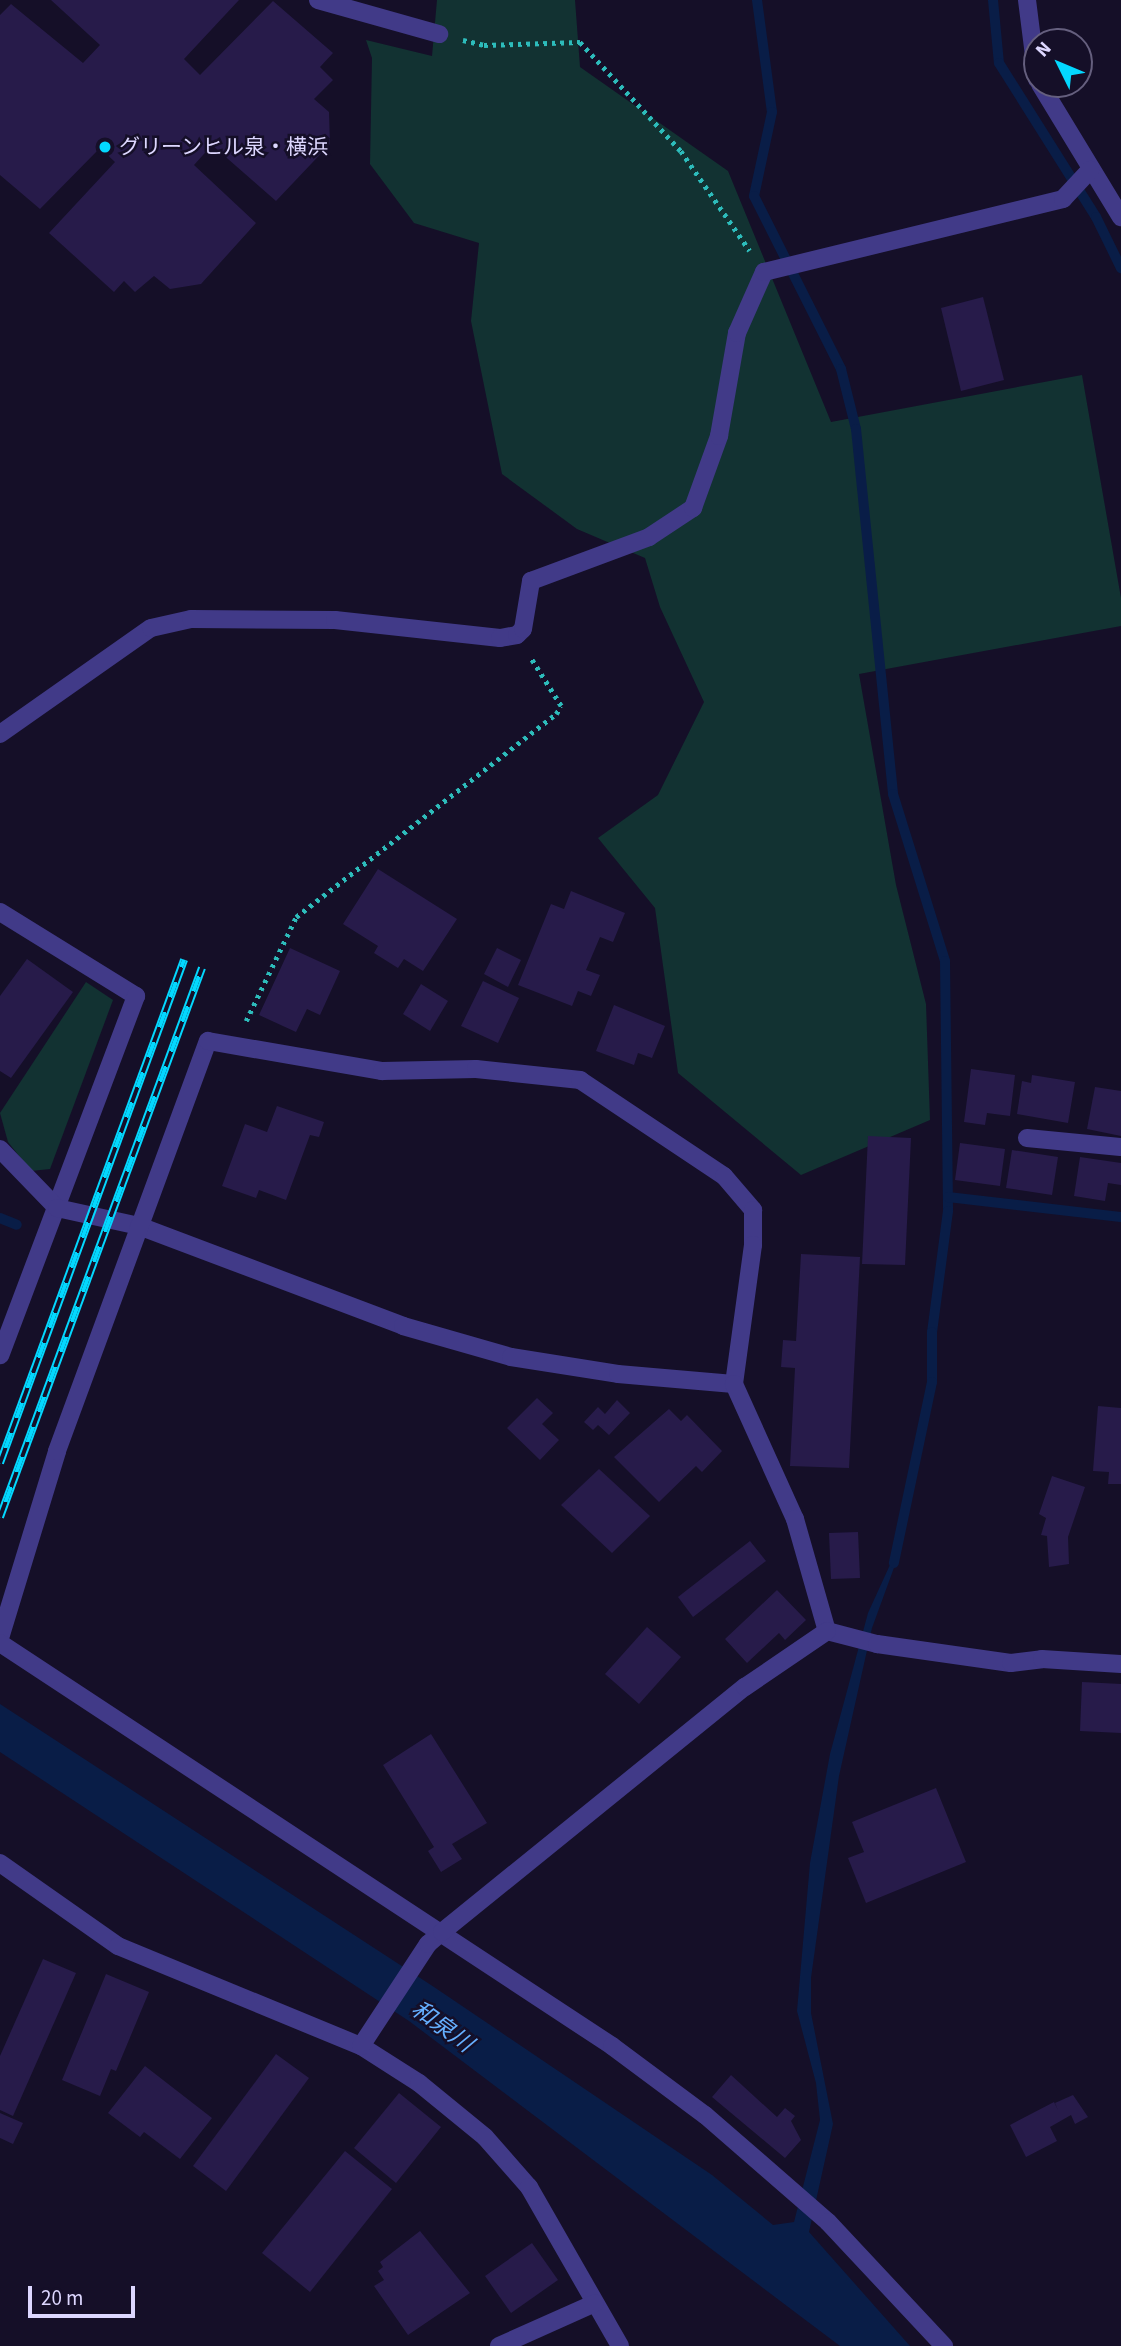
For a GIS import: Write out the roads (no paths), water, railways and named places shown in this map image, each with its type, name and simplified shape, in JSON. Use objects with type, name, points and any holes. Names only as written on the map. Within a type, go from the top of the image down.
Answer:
[{"type":"street","points":[[318,0],[439,34]]},
{"type":"street","points":[[1027,0],[1031,28]]},
{"type":"street","points":[[1048,98],[1121,217]]},
{"type":"street","points":[[0,733],[151,628],[191,619],[335,620],[500,638],[517,635],[523,629],[531,581],[649,537],[693,508],[719,436],[737,333],[764,272],[1063,199],[1090,170]]},
{"type":"street","points":[[0,912],[136,996],[0,1355]]},
{"type":"street","points":[[834,1634],[795,1520],[734,1384],[753,1245],[753,1210],[724,1176],[579,1080],[476,1069],[382,1071],[208,1041],[57,1451],[0,1641],[612,2046],[705,2115],[828,2222],[944,2346]]},
{"type":"street","points":[[1027,1138],[1121,1147]]},
{"type":"street","points":[[0,1149],[57,1208],[139,1226],[403,1326],[511,1357],[618,1374],[734,1384]]},
{"type":"street","points":[[361,2046],[423,1951],[442,1932],[745,1687],[834,1634],[877,1644],[1011,1663],[1121,1664]]},
{"type":"street","points":[[0,1863],[118,1946],[361,2046],[419,2083],[485,2137],[529,2187],[620,2346]]},
{"type":"street","points":[[499,2346],[595,2303]]},
{"type":"water","name":"和泉川","points":[[925,1409],[899,1554],[872,1628],[839,1776],[811,1978],[811,2013],[833,2124],[809,2232],[910,2346],[840,2346],[409,2021],[0,1752],[0,1704],[434,1987],[712,2175],[773,2225],[794,2222],[820,2120],[816,2083],[797,2011],[810,1863],[830,1754],[868,1613],[894,1556]]},
{"type":"waterway","points":[[757,0],[772,112],[754,196],[841,369],[856,429],[893,794],[945,961],[948,1211],[932,1332],[932,1382],[894,1563]]},
{"type":"waterway","points":[[993,0],[999,63],[1096,217],[1121,268]]},
{"type":"waterway","points":[[948,1197],[1121,1217]]},
{"type":"waterway","points":[[0,1218],[17,1225]]},
{"type":"railway","points":[[0,1463],[184,960]]},
{"type":"railway","points":[[0,1517],[202,968]]},
{"type":"place","name":"グリーンヒル泉・横浜","points":[[105,147]]}]
